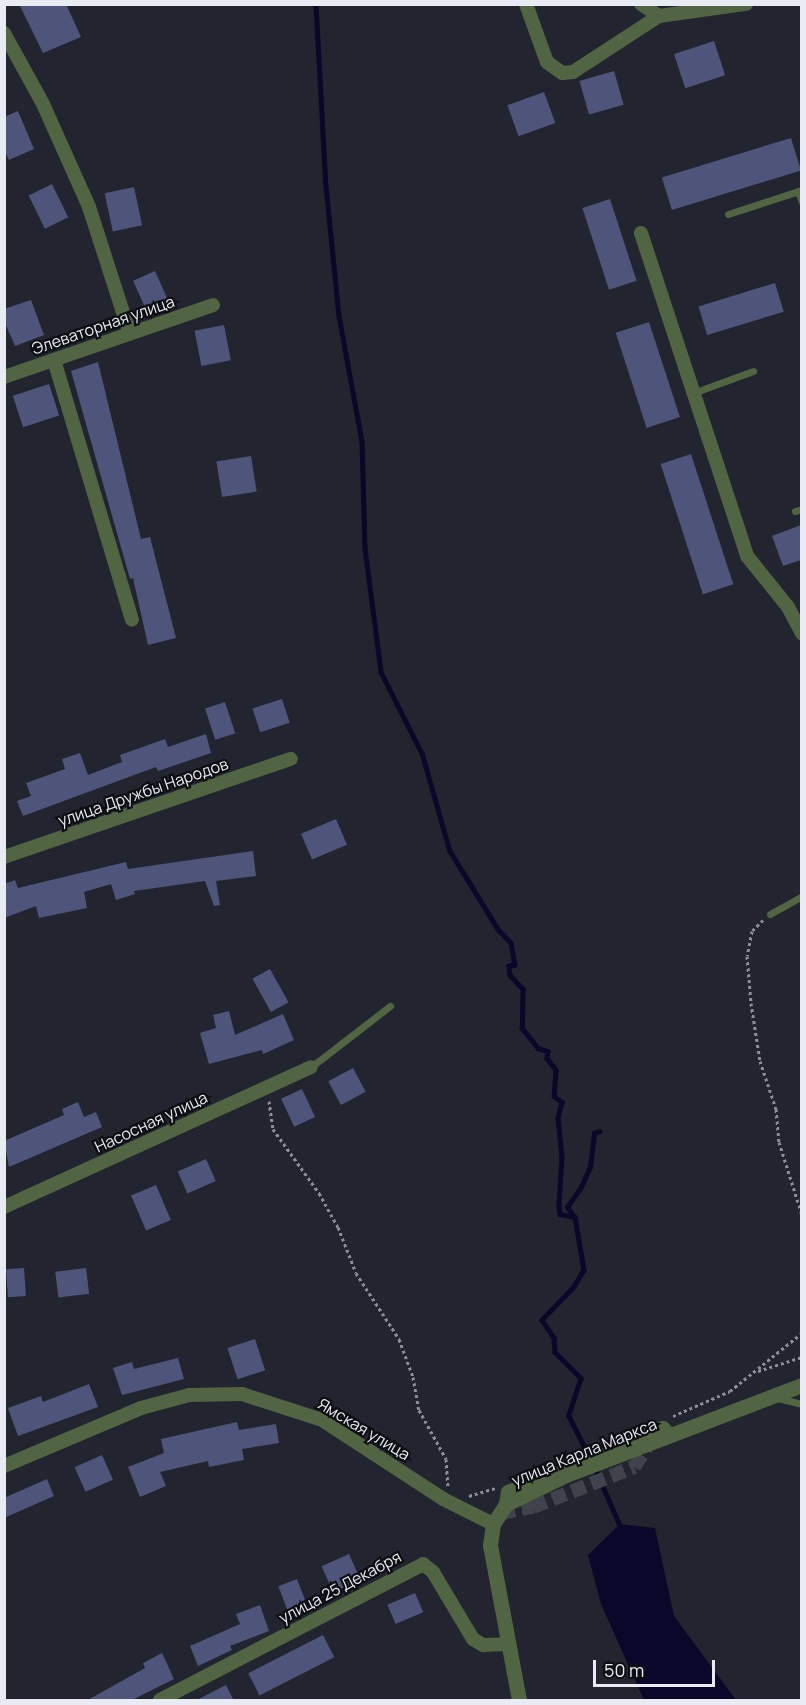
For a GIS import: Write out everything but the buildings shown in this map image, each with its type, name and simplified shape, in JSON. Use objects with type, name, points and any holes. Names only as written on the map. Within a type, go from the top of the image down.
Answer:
[{"type":"street","points":[[526,4],[547,62],[562,73],[573,72],[659,16],[746,4]]},
{"type":"street","points":[[641,4],[659,16]]},
{"type":"street","points":[[4,33],[43,104],[89,207],[130,334]]},
{"type":"street","points":[[641,233],[747,556],[788,607],[801,633]]},
{"type":"street","name":"Элеваторная улица","points":[[4,377],[213,305]]},
{"type":"street","points":[[54,360],[132,620]]},
{"type":"street","name":"улица Дружбы Народов","points":[[4,857],[291,759]]},
{"type":"street","name":"Насосная улица","points":[[4,1207],[311,1067]]},
{"type":"street","name":"улица Карла Маркса","points":[[493,1524],[506,1504],[566,1475],[733,1413],[801,1384]]},
{"type":"street","name":"Ямская улица","points":[[4,1466],[141,1408],[189,1395],[224,1392],[260,1398],[322,1420],[449,1502],[493,1524]]},
{"type":"street","points":[[493,1524],[492,1567],[519,1701]]},
{"type":"street","name":"улица 25 Декабря","points":[[160,1701],[423,1564],[433,1572],[473,1639],[483,1645],[508,1644]]},
{"type":"lane","points":[[728,214],[800,191],[801,201]]},
{"type":"lane","points":[[693,393],[753,371]]},
{"type":"lane","points":[[770,914],[801,896]]},
{"type":"lane","points":[[311,1067],[390,1006]]},
{"type":"lane","points":[[773,1396],[801,1404]]},
{"type":"path","points":[[770,914],[752,931],[747,956],[751,1003],[760,1061],[776,1109],[779,1142],[801,1215]]},
{"type":"path","points":[[267,1086],[273,1130],[319,1193],[361,1282],[399,1339],[413,1377],[419,1410],[446,1459],[449,1502]]},
{"type":"path","points":[[672,1417],[730,1391],[801,1333]]},
{"type":"path","points":[[753,1373],[801,1357]]},
{"type":"water","points":[[620,1524],[655,1528],[674,1616],[736,1700],[644,1700],[601,1604],[588,1555]]},
{"type":"waterway","points":[[316,4],[326,186],[339,316],[362,441],[365,548],[381,672],[422,753],[450,851],[498,929],[511,943],[515,965],[509,966],[510,975],[523,989],[522,1028],[538,1048],[548,1051],[547,1058],[556,1070],[554,1096],[562,1102],[558,1118],[562,1157],[560,1214],[575,1217],[584,1270],[573,1288],[542,1320],[554,1338],[555,1352],[581,1378],[569,1416],[589,1456]]},
{"type":"waterway","points":[[574,1217],[567,1207],[581,1187],[590,1167],[594,1133],[600,1131]]},
{"type":"waterway","points":[[594,1466],[622,1530]]},
{"type":"tunnel","points":[[501,1513],[533,1507],[634,1467],[649,1444]]}]
